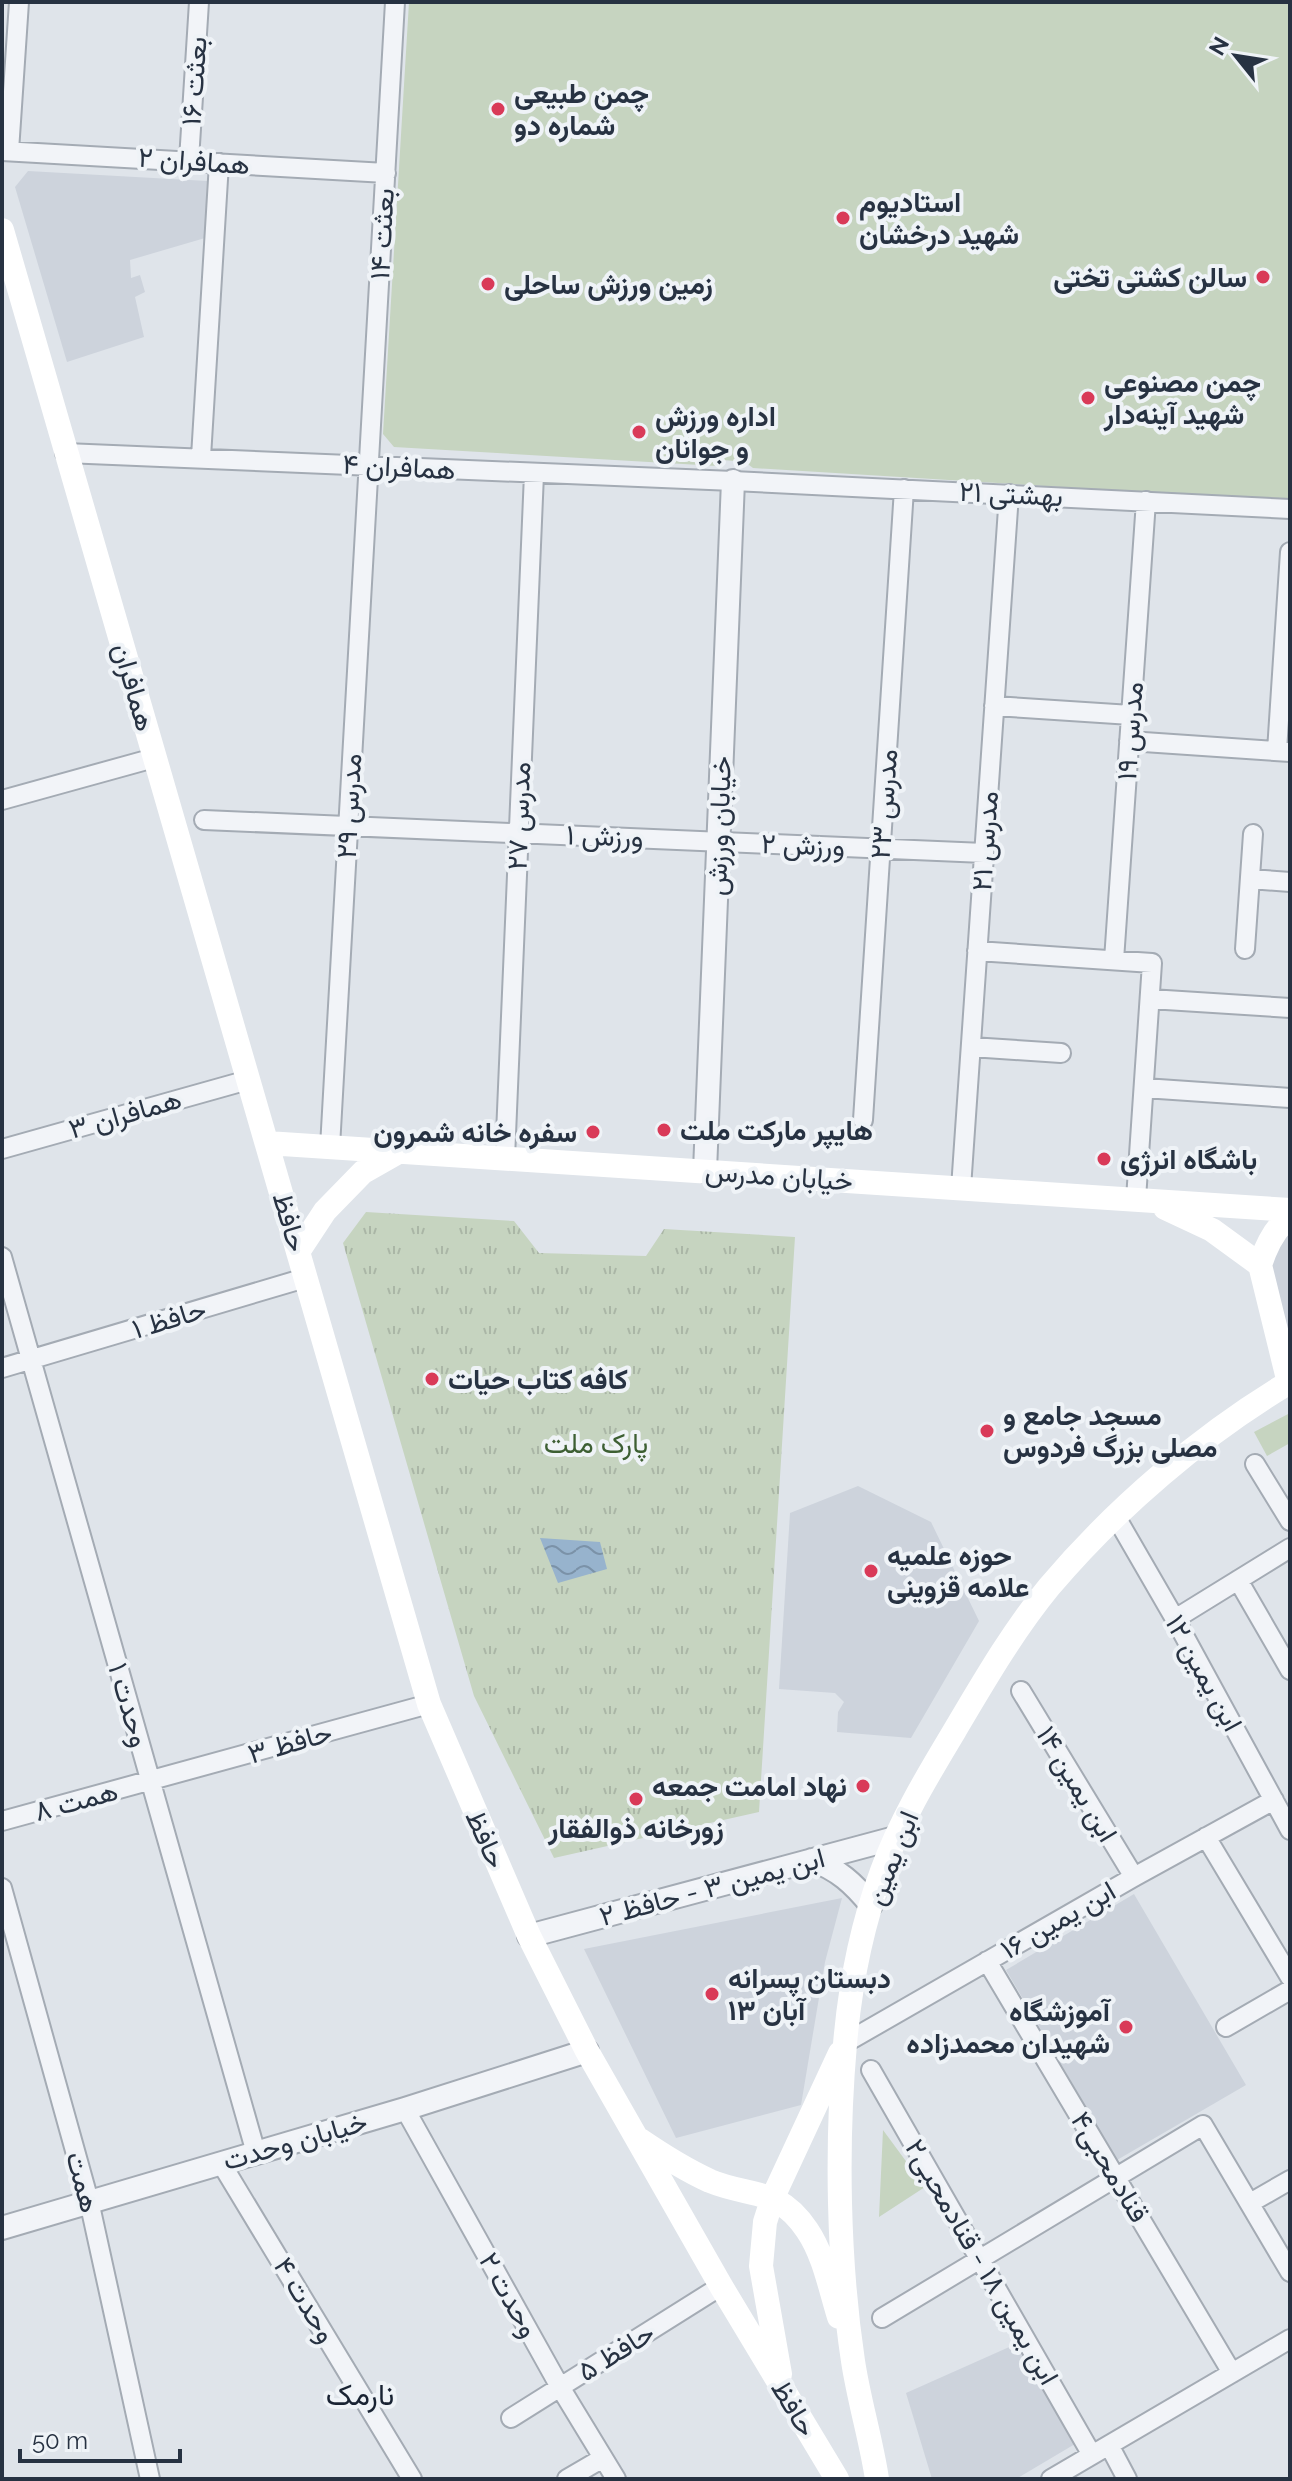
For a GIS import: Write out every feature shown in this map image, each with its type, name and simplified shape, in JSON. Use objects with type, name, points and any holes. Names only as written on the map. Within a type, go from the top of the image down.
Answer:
[{"type":"main road","name":"همافران","points":[[2,230],[267,1143]]},
{"type":"main road","name":"خیابان مدرس","points":[[267,1143],[1290,1210]]},
{"type":"main road","name":"حافظ","points":[[267,1143],[429,1704],[529,1936],[587,2051],[681,2218],[837,2479]]},
{"type":"main road","points":[[298,1252],[325,1211],[363,1172],[400,1151]]},
{"type":"main road","points":[[1136,1199],[1192,1219],[1260,1265]]},
{"type":"main road","points":[[1290,1216],[1272,1236],[1260,1265],[1290,1383]]},
{"type":"main road","name":"ابن یمین","points":[[877,2479],[853,2361],[841,2200],[845,2043],[857,1961],[871,1905],[895,1838],[990,1670],[1049,1588],[1116,1517],[1198,1445],[1290,1383]]},
{"type":"main road","points":[[783,2390],[761,2266],[765,2222],[773,2197],[845,2043]]},
{"type":"main road","points":[[638,2139],[711,2181],[773,2197],[792,2211],[808,2230],[819,2252],[853,2361]]},
{"type":"main road","points":[[681,2218],[689,2199],[698,2188],[711,2181]]},
{"type":"street","points":[[6,151],[19,2]]},
{"type":"street","name":"بعثت ۱۶","points":[[189,160],[199,2]]},
{"type":"street","name":"بعثت ۱۴","points":[[369,466],[395,2]]},
{"type":"street","name":"همافران ۲","points":[[6,151],[386,173]]},
{"type":"street","points":[[201,457],[219,163]]},
{"type":"street","name":"همافران ۴","points":[[65,453],[733,481]]},
{"type":"street","name":"مدرس ۲۹","points":[[330,1147],[369,466]]},
{"type":"street","name":"مدرس ۲۷","points":[[505,1158],[534,474]]},
{"type":"street","name":"بهشتی ۲۱","points":[[733,481],[1290,509]]},
{"type":"street","name":"خیابان ورزش","points":[[705,1171],[733,481]]},
{"type":"street","name":"مدرس ۲۳","points":[[863,1120],[904,489]]},
{"type":"street","name":"مدرس ۲۱","points":[[961,1188],[1009,494]]},
{"type":"street","name":"مدرس ۱۹","points":[[1114,960],[1146,501]]},
{"type":"street","points":[[1129,741],[1283,751],[1290,552]]},
{"type":"street","points":[[994,706],[1131,715]]},
{"type":"street","points":[[2,800],[154,758]]},
{"type":"street","name":"ورزش ۱","points":[[204,820],[718,841]]},
{"type":"street","points":[[1245,949],[1253,834]]},
{"type":"street","name":"ورزش ۲","points":[[718,841],[984,853]]},
{"type":"street","points":[[1250,879],[1290,882]]},
{"type":"street","points":[[977,951],[1152,963],[1136,1199]]},
{"type":"street","points":[[1150,999],[1290,1008]]},
{"type":"street","points":[[971,1047],[1061,1053]]},
{"type":"street","name":"همافران ۳","points":[[2,1149],[248,1080]]},
{"type":"street","points":[[1144,1088],[1290,1098]]},
{"type":"street","name":"وحدت ۱","points":[[2,1257],[256,2153]]},
{"type":"street","name":"حافظ ۱","points":[[2,1368],[305,1278]]},
{"type":"street","points":[[1255,1464],[1290,1521]]},
{"type":"street","name":"ابن یمین ۱۲","points":[[1116,1517],[1289,1825]]},
{"type":"street","points":[[1175,1619],[1290,1548]]},
{"type":"street","points":[[1238,1580],[1290,1670]]},
{"type":"street","name":"ابن یمین ۱۴","points":[[1021,1691],[1134,1877]]},
{"type":"street","name":"حافظ ۳","points":[[151,1782],[429,1704]]},
{"type":"street","name":"همت ۸","points":[[2,1821],[151,1782]]},
{"type":"street","name":"ابن یمین ۱۶","points":[[845,2043],[1274,1800]]},
{"type":"street","points":[[1206,1837],[1290,1977]]},
{"type":"street","name":"ابن یمین ۳ - حافظ ۲","points":[[529,1936],[895,1838]]},
{"type":"street","points":[[812,1860],[831,1866],[871,1905]]},
{"type":"street","name":"همت","points":[[2,1888],[89,2201],[150,2479]]},
{"type":"street","name":"قنادمحبی۴","points":[[987,1961],[1232,2373]]},
{"type":"street","points":[[1226,2027],[1290,1990]]},
{"type":"street","name":"خیابان وحدت","points":[[2,2228],[405,2109],[587,2051]]},
{"type":"street","name":"ابن یمین ۱۸ - قنادمحبی۲","points":[[871,2070],[1092,2455]]},
{"type":"street","name":"وحدت ۲","points":[[405,2109],[560,2387],[616,2479]]},
{"type":"street","points":[[882,2318],[1203,2125],[1290,2272]]},
{"type":"street","name":"وحدت ۴","points":[[221,2163],[412,2479]]},
{"type":"street","points":[[1250,2203],[1290,2180]]},
{"type":"street","name":"حافظ ۵","points":[[511,2418],[721,2286]]},
{"type":"street","points":[[1051,2479],[1232,2373],[1288,2347]]},
{"type":"street","points":[[1109,2445],[1127,2479]]},
{"type":"street","points":[[567,2479],[603,2458]]},
{"type":"shaded area","points":[[28,171],[207,181],[205,238],[130,260],[131,278],[140,275],[145,292],[135,297],[144,337],[67,362],[15,187]]},
{"type":"shaded area","points":[[1280,1234],[1290,1235],[1290,1347],[1268,1266]]},
{"type":"shaded area","name":"حوزه علمیه علامه قزوینی","points":[[858,1486],[931,1522],[979,1621],[911,1738],[837,1732],[838,1712],[844,1702],[835,1693],[779,1689],[790,1513]]},
{"type":"shaded area","name":"آموزشگاه شهیدان محمدزاده","points":[[1134,1894],[1246,2085],[1117,2160],[1006,1970]]},
{"type":"shaded area","name":"دبستان پسرانه ۱۳ آبان","points":[[842,1898],[825,1962],[801,2105],[676,2138],[584,1949]]},
{"type":"shaded area","points":[[1016,2344],[1075,2444],[1016,2479],[932,2479],[906,2393]]},
{"type":"green space","name":"استادیوم شهید درخشان","points":[[409,2],[1290,2],[1290,501],[753,468],[745,462],[723,460],[717,466],[394,447],[383,434]]},
{"type":"green space","name":"پارک ملت","points":[[366,1212],[514,1221],[539,1253],[646,1256],[664,1229],[795,1237],[759,1812],[554,1858],[474,1696],[343,1243]]},
{"type":"green space","points":[[1290,1413],[1290,1443],[1267,1456],[1254,1432]]},
{"type":"green space","points":[[883,2130],[925,2187],[879,2217]]},
{"type":"water","points":[[540,1538],[600,1542],[607,1569],[558,1583]]},
{"type":"place","name":"چمن طبیعی شماره دو","points":[[498,109]]},
{"type":"place","name":"استادیوم شهید درخشان","points":[[843,218]]},
{"type":"place","name":"سالن کشتی تختی","points":[[1263,277]]},
{"type":"place","name":"زمین ورزش ساحلی","points":[[488,284]]},
{"type":"place","name":"چمن مصنوعی شهید آینه‌دار","points":[[1088,398]]},
{"type":"place","name":"اداره ورزش و جوانان","points":[[639,432]]},
{"type":"place","name":"هایپر مارکت ملت","points":[[664,1130]]},
{"type":"place","name":"سفره خانه شمرون","points":[[593,1132]]},
{"type":"place","name":"باشگاه انرژی","points":[[1104,1159]]},
{"type":"place","name":"کافه کتاب حیات","points":[[432,1379]]},
{"type":"place","name":"مسجد جامع و مصلی بزرگ فردوس","points":[[987,1431]]},
{"type":"place","name":"حوزه علمیه علامه قزوینی","points":[[871,1571]]},
{"type":"place","name":"نهاد امامت جمعه","points":[[863,1786]]},
{"type":"place","name":"زورخانه ذوالفقار","points":[[636,1799]]},
{"type":"place","name":"دبستان پسرانه ۱۳ آبان","points":[[712,1994]]},
{"type":"place","name":"آموزشگاه شهیدان محمدزاده","points":[[1126,2027]]},
{"type":"district","name":"نارمک","points":[[360,2394]]}]
